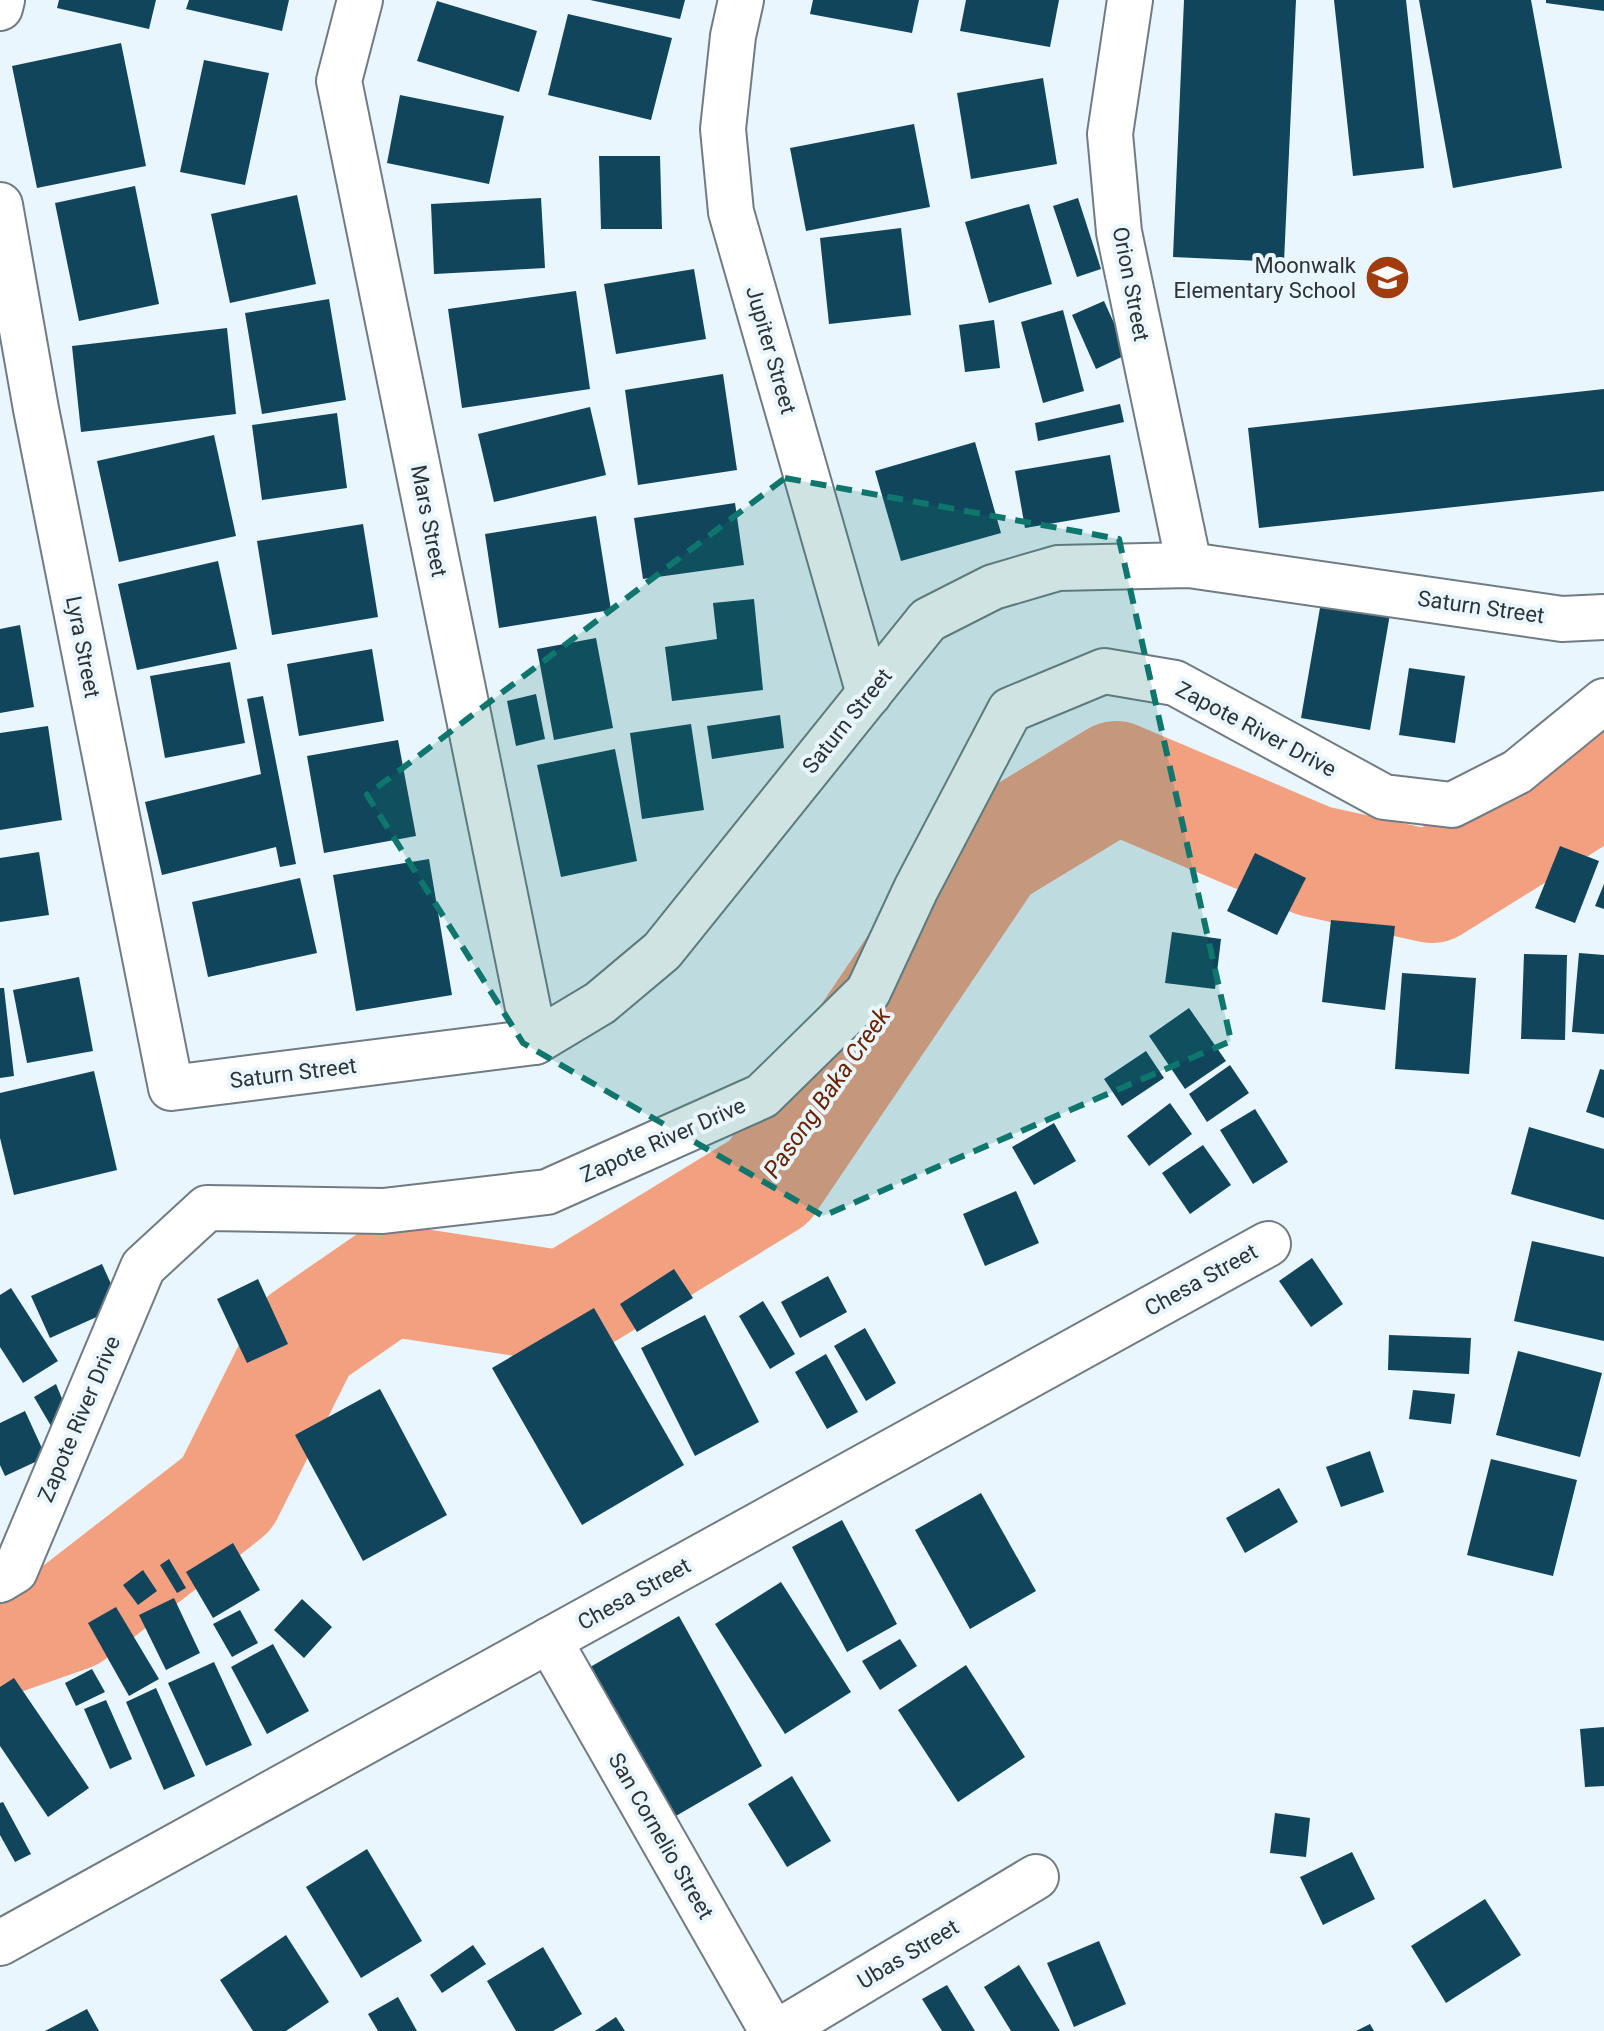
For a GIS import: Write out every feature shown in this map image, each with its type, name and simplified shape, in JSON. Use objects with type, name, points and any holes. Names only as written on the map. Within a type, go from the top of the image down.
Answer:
[{"type":"street","points":[[0,8],[2,0]]},
{"type":"street","name":"Mars Street","points":[[360,0],[339,81],[535,1042]]},
{"type":"street","name":"Jupiter Street","points":[[741,0],[733,36],[723,129],[731,212],[869,694]]},
{"type":"street","name":"Orion Street","points":[[1130,0],[1110,134],[1119,232],[1189,565]]},
{"type":"street","name":"Lyra Street","points":[[0,205],[36,409],[171,1088]]},
{"type":"street","name":"Saturn Street","points":[[171,1088],[535,1042],[600,1003],[662,951],[928,620],[993,587],[1058,568],[1189,565],[1562,619],[1604,617]]},
{"type":"street","name":"Zapote River Drive","points":[[0,1580],[15,1571],[143,1267],[207,1208],[383,1211],[547,1192],[762,1096],[868,992],[916,889],[1010,710],[1104,671],[1175,683],[1384,797],[1452,805],[1517,772],[1604,701]]},
{"type":"street","name":"Chesa Street","points":[[0,1943],[1268,1244]]},
{"type":"street","name":"San Cornelio Street","points":[[549,1640],[772,2031]]},
{"type":"street","name":"Ubas Street","points":[[779,2031],[1036,1877]]},
{"type":"highlighted area","points":[[785,478],[1119,539],[1231,1041],[823,1216],[523,1043],[367,795]]},
{"type":"building","points":[[59,0],[156,0],[149,29],[57,8]]},
{"type":"building","points":[[189,0],[289,0],[282,31],[186,9]]},
{"type":"building","points":[[590,0],[685,0],[680,19]]},
{"type":"building","points":[[813,0],[919,0],[912,33],[810,14]]},
{"type":"building","points":[[966,0],[1059,0],[1050,47],[960,31]]},
{"type":"building","points":[[1184,0],[1296,0],[1284,262],[1173,257]]},
{"type":"building","points":[[1334,0],[1406,0],[1424,168],[1353,176]]},
{"type":"building","points":[[1419,0],[1531,0],[1562,168],[1453,188]]},
{"type":"building","points":[[1546,0],[1604,0],[1604,11],[1546,3]]},
{"type":"building","points":[[437,1],[537,31],[519,92],[417,61]]},
{"type":"building","points":[[568,14],[672,38],[651,120],[548,95]]},
{"type":"building","points":[[121,43],[146,166],[37,188],[12,66]]},
{"type":"building","points":[[204,60],[269,73],[245,185],[180,172]]},
{"type":"building","points":[[1043,78],[1057,164],[971,179],[957,93]]},
{"type":"building","points":[[400,95],[504,116],[489,184],[387,163]]},
{"type":"building","points":[[914,124],[930,207],[806,231],[790,148]]},
{"type":"building","points":[[599,156],[660,156],[662,229],[601,229]]},
{"type":"building","points":[[135,186],[159,304],[79,321],[55,203]]},
{"type":"building","points":[[297,195],[316,284],[230,303],[211,214]]},
{"type":"building","points":[[541,198],[545,268],[434,274],[431,204]]},
{"type":"building","points":[[1078,198],[1101,269],[1077,277],[1053,206]]},
{"type":"building","points":[[1029,204],[1052,284],[989,303],[965,222]]},
{"type":"building","points":[[901,228],[911,315],[829,324],[820,238]]},
{"type":"building","points":[[694,269],[706,339],[616,354],[604,284]]},
{"type":"building","points":[[576,291],[590,389],[462,408],[448,309]]},
{"type":"building","points":[[329,299],[346,400],[262,414],[245,313]]},
{"type":"building","points":[[1104,301],[1128,354],[1096,369],[1072,315]]},
{"type":"building","points":[[1063,310],[1084,391],[1043,403],[1021,322]]},
{"type":"building","points":[[994,320],[1000,368],[965,372],[959,325]]},
{"type":"building","points":[[227,328],[236,414],[81,432],[72,346]]},
{"type":"building","points":[[723,374],[737,470],[638,485],[625,390]]},
{"type":"building","points":[[1604,389],[1604,491],[1259,528],[1248,428]]},
{"type":"building","points":[[1120,404],[1124,422],[1038,441],[1035,423]]},
{"type":"building","points":[[590,407],[606,475],[494,502],[478,434]]},
{"type":"building","points":[[337,413],[347,488],[262,500],[252,425]]},
{"type":"building","points":[[214,435],[236,536],[119,562],[97,461]]},
{"type":"building","points":[[975,442],[1001,533],[901,561],[875,471]]},
{"type":"building","points":[[1110,455],[1120,512],[1025,528],[1015,471]]},
{"type":"building","points":[[735,503],[744,565],[643,579],[634,518]]},
{"type":"building","points":[[596,516],[611,610],[499,628],[485,534]]},
{"type":"building","points":[[363,524],[378,617],[272,635],[257,541]]},
{"type":"building","points":[[218,561],[237,649],[137,670],[118,584]]},
{"type":"building","points":[[754,599],[763,690],[672,701],[665,647],[717,639],[713,603]]},
{"type":"building","points":[[1321,602],[1390,614],[1370,730],[1301,718]]},
{"type":"building","points":[[20,625],[34,707],[0,713],[0,629]]},
{"type":"building","points":[[596,638],[613,728],[554,740],[537,649]]},
{"type":"building","points":[[372,649],[384,721],[299,736],[287,664]]},
{"type":"building","points":[[230,662],[245,743],[165,758],[150,676]]},
{"type":"building","points":[[1409,668],[1465,676],[1455,743],[1399,735]]},
{"type":"building","points":[[536,694],[545,739],[516,746],[507,701]]},
{"type":"building","points":[[263,696],[296,864],[280,867],[276,847],[162,875],[145,802],[261,774],[247,699]]},
{"type":"building","points":[[780,715],[784,748],[712,759],[707,726]]},
{"type":"building","points":[[691,724],[704,810],[642,819],[630,733]]},
{"type":"building","points":[[48,726],[62,820],[0,830],[0,733]]},
{"type":"building","points":[[398,740],[416,836],[324,853],[307,756]]},
{"type":"building","points":[[615,749],[637,861],[561,877],[537,765]]},
{"type":"building","points":[[1560,846],[1599,861],[1575,923],[1535,908]]},
{"type":"building","points":[[39,852],[49,915],[0,922],[0,858]]},
{"type":"building","points":[[1255,853],[1306,878],[1277,935],[1227,911]]},
{"type":"building","points":[[429,859],[452,995],[356,1011],[333,875]]},
{"type":"building","points":[[300,878],[317,953],[208,977],[192,902]]},
{"type":"building","points":[[1604,884],[1604,909],[1595,906]]},
{"type":"building","points":[[1331,920],[1395,926],[1385,1010],[1322,1002]]},
{"type":"building","points":[[1172,932],[1221,939],[1215,989],[1165,983]]},
{"type":"building","points":[[1579,953],[1604,955],[1604,1034],[1572,1032]]},
{"type":"building","points":[[1524,954],[1567,955],[1565,1040],[1521,1039]]},
{"type":"building","points":[[1402,973],[1476,978],[1469,1074],[1395,1069]]},
{"type":"building","points":[[79,977],[93,1051],[27,1063],[13,990]]},
{"type":"building","points":[[0,988],[4,988],[14,1076],[0,1078]]},
{"type":"building","points":[[1189,1008],[1226,1061],[1185,1089],[1149,1036]]},
{"type":"building","points":[[1146,1051],[1164,1078],[1122,1106],[1104,1079]]},
{"type":"building","points":[[1230,1065],[1249,1093],[1207,1122],[1189,1094]]},
{"type":"building","points":[[1600,1069],[1604,1070],[1604,1118],[1586,1112]]},
{"type":"building","points":[[94,1071],[117,1170],[14,1195],[0,1138],[0,1093]]},
{"type":"building","points":[[1170,1103],[1192,1134],[1149,1166],[1127,1136]]},
{"type":"building","points":[[1255,1109],[1288,1162],[1253,1184],[1220,1130]]},
{"type":"building","points":[[1054,1123],[1076,1161],[1034,1185],[1012,1147]]},
{"type":"building","points":[[1529,1127],[1604,1149],[1604,1220],[1511,1194]]},
{"type":"building","points":[[1203,1145],[1231,1185],[1190,1214],[1162,1173]]},
{"type":"building","points":[[1016,1191],[1039,1243],[985,1266],[963,1214]]},
{"type":"building","points":[[1532,1241],[1604,1257],[1604,1341],[1514,1321]]},
{"type":"building","points":[[1312,1258],[1343,1304],[1311,1327],[1279,1281]]},
{"type":"building","points":[[102,1264],[121,1306],[50,1338],[31,1296]]},
{"type":"building","points":[[674,1269],[693,1298],[637,1332],[620,1304]]},
{"type":"building","points":[[828,1276],[847,1312],[800,1338],[781,1302]]},
{"type":"building","points":[[258,1279],[288,1344],[247,1363],[217,1299]]},
{"type":"building","points":[[11,1288],[58,1361],[23,1383],[0,1347],[0,1295]]},
{"type":"building","points":[[763,1301],[795,1354],[770,1369],[739,1316]]},
{"type":"building","points":[[594,1308],[684,1465],[582,1525],[492,1368]]},
{"type":"building","points":[[705,1315],[759,1422],[695,1456],[641,1348]]},
{"type":"building","points":[[865,1328],[896,1383],[866,1401],[834,1346]]},
{"type":"building","points":[[1389,1335],[1471,1338],[1469,1374],[1388,1370]]},
{"type":"building","points":[[1518,1351],[1602,1373],[1580,1457],[1496,1435]]},
{"type":"building","points":[[826,1354],[858,1412],[827,1429],[795,1372]]},
{"type":"building","points":[[56,1384],[68,1413],[61,1443],[34,1397]]},
{"type":"building","points":[[380,1389],[447,1515],[363,1561],[295,1435]]},
{"type":"building","points":[[1413,1390],[1455,1394],[1451,1424],[1409,1419]]},
{"type":"building","points":[[25,1411],[46,1457],[5,1476],[0,1465],[0,1423]]},
{"type":"building","points":[[1370,1451],[1384,1492],[1341,1507],[1326,1467]]},
{"type":"building","points":[[1491,1459],[1577,1480],[1553,1576],[1467,1555]]},
{"type":"building","points":[[1279,1488],[1298,1522],[1245,1553],[1226,1518]]},
{"type":"building","points":[[981,1493],[1036,1591],[970,1629],[915,1530]]},
{"type":"building","points":[[842,1520],[897,1624],[847,1652],[792,1547]]},
{"type":"building","points":[[233,1543],[260,1590],[213,1618],[186,1572]]},
{"type":"building","points":[[169,1559],[186,1588],[177,1593],[160,1565]]},
{"type":"building","points":[[143,1570],[157,1591],[138,1605],[123,1585]]},
{"type":"building","points":[[781,1582],[851,1692],[785,1734],[715,1624]]},
{"type":"building","points":[[174,1598],[200,1653],[166,1670],[139,1615]]},
{"type":"building","points":[[302,1599],[332,1627],[304,1658],[274,1630]]},
{"type":"building","points":[[116,1607],[159,1679],[129,1696],[88,1623]]},
{"type":"building","points":[[240,1610],[258,1643],[232,1657],[213,1624]]},
{"type":"building","points":[[679,1616],[762,1766],[669,1820],[585,1670]]},
{"type":"building","points":[[900,1639],[917,1666],[880,1690],[862,1661]]},
{"type":"building","points":[[273,1644],[309,1711],[267,1734],[231,1667]]},
{"type":"building","points":[[214,1662],[252,1745],[206,1766],[168,1683]]},
{"type":"building","points":[[966,1665],[1025,1757],[958,1802],[898,1710]]},
{"type":"building","points":[[92,1669],[105,1692],[76,1706],[65,1683]]},
{"type":"building","points":[[14,1678],[89,1788],[48,1817],[0,1746],[0,1687]]},
{"type":"building","points":[[156,1688],[195,1776],[164,1790],[126,1702]]},
{"type":"building","points":[[106,1700],[132,1759],[110,1769],[84,1709]]},
{"type":"building","points":[[1604,1727],[1604,1786],[1585,1787],[1580,1729]]},
{"type":"building","points":[[792,1776],[831,1841],[787,1867],[748,1804]]},
{"type":"building","points":[[3,1802],[31,1854],[15,1862],[0,1835],[0,1803]]},
{"type":"building","points":[[1275,1813],[1310,1818],[1306,1857],[1270,1853]]},
{"type":"building","points":[[367,1849],[422,1941],[361,1978],[306,1887]]},
{"type":"building","points":[[1352,1852],[1375,1899],[1323,1925],[1300,1877]]},
{"type":"building","points":[[1485,1899],[1521,1955],[1446,2003],[1411,1946]]},
{"type":"building","points":[[286,1935],[329,2002],[286,2031],[253,2031],[220,1980]]},
{"type":"building","points":[[1099,1941],[1126,2004],[1074,2027],[1047,1963]]},
{"type":"building","points":[[473,1945],[486,1964],[442,1993],[430,1975]]},
{"type":"building","points":[[543,1947],[582,2014],[553,2031],[516,2031],[487,1981]]},
{"type":"building","points":[[1019,1965],[1060,2031],[1011,2031],[984,1987]]},
{"type":"building","points":[[947,1985],[975,2031],[942,2031],[922,1999]]},
{"type":"building","points":[[398,1997],[417,2031],[378,2031],[368,2014]]},
{"type":"building","points":[[87,2009],[99,2031],[45,2031]]},
{"type":"building","points":[[616,2017],[625,2031],[595,2031]]},
{"type":"building","points":[[1370,2024],[1374,2031],[1356,2031]]},
{"type":"waterway","name":"Pasong Baka Creek","points":[[0,1640],[71,1615],[227,1494],[305,1338],[389,1280],[564,1307],[769,1182],[991,853],[1116,777],[1314,861],[1432,887],[1604,780]]},
{"type":"place","name":"Moonwalk Elementary School","points":[[1387,278]]}]
